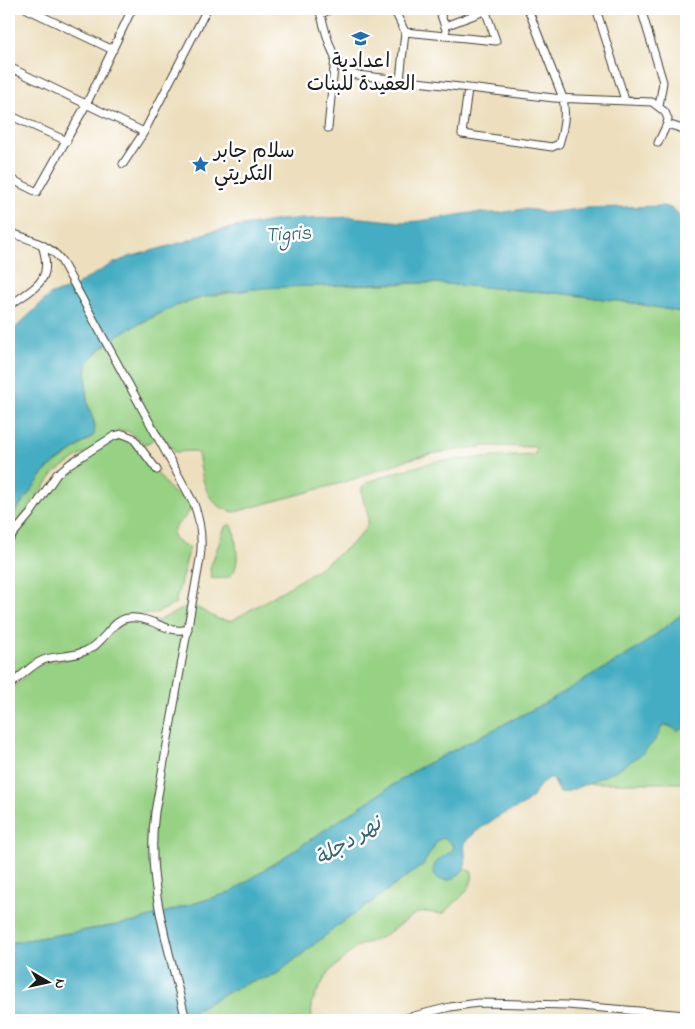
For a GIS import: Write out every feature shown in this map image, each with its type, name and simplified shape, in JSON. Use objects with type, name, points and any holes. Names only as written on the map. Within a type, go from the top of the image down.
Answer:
[{"type":"street","points":[[27,9],[113,50]]},
{"type":"street","points":[[9,178],[37,192],[86,105],[132,9]]},
{"type":"street","points":[[123,164],[144,132],[207,9]]},
{"type":"street","points":[[332,9],[320,11],[335,58],[342,69],[348,74],[468,89],[563,98],[648,101],[659,106],[667,115],[668,124],[658,143]]},
{"type":"street","points":[[394,9],[405,32],[400,80]]},
{"type":"street","points":[[439,9],[449,36]]},
{"type":"street","points":[[468,89],[462,134],[552,147],[559,144],[565,106],[528,9]]},
{"type":"street","points":[[596,9],[625,100]]},
{"type":"street","points":[[641,9],[663,82],[659,106]]},
{"type":"street","points":[[405,32],[496,41],[485,10],[445,26]]},
{"type":"street","points":[[328,128],[335,58]]},
{"type":"street","points":[[9,67],[144,132]]},
{"type":"street","points":[[9,115],[67,141]]},
{"type":"street","points":[[668,124],[686,130]]},
{"type":"street","points":[[9,232],[42,245],[54,252],[61,260],[194,504],[201,525],[202,548],[153,827],[153,872],[186,1020]]},
{"type":"street","points":[[9,306],[38,284],[43,277],[47,263],[42,245]]},
{"type":"street","points":[[9,539],[30,514],[57,474],[114,436],[123,434],[133,438],[156,470]]},
{"type":"street","points":[[9,686],[41,661],[75,655],[89,650],[124,619],[148,620],[175,630],[188,629]]},
{"type":"street","points":[[398,1020],[450,1007],[478,1003],[567,1006],[686,1015]]},
{"type":"green space","points":[[433,283],[566,294],[633,303],[686,313],[686,611],[637,649],[600,671],[545,703],[417,769],[231,892],[134,922],[9,943],[9,690],[41,663],[76,658],[97,648],[120,624],[130,620],[157,621],[184,608],[194,606],[218,619],[233,620],[309,575],[331,560],[363,532],[368,517],[362,496],[362,487],[368,482],[396,472],[438,461],[535,455],[536,447],[488,446],[435,453],[406,460],[348,481],[235,512],[225,509],[211,498],[204,482],[198,454],[194,451],[175,452],[162,435],[145,444],[128,431],[118,431],[54,473],[9,535],[9,520],[47,469],[91,438],[95,424],[86,393],[87,363],[121,333],[176,306],[206,297],[267,287]]},
{"type":"green space","points":[[120,436],[131,439],[172,492],[193,505],[190,512],[177,525],[173,533],[179,542],[190,547],[175,604],[151,614],[119,617],[99,638],[89,645],[79,650],[50,653],[41,656],[9,683],[9,545],[62,474],[77,462]]},
{"type":"green space","points":[[229,525],[234,530],[237,556],[234,571],[222,579],[211,578],[210,568],[225,527]]},
{"type":"green space","points":[[665,725],[678,730],[686,727],[686,779],[682,783],[589,783],[635,758],[649,746]]},
{"type":"green space","points":[[444,838],[451,842],[453,849],[436,862],[441,880],[451,879],[465,869],[472,872],[471,884],[467,890],[443,914],[425,912],[415,914],[382,937],[356,947],[327,974],[311,1004],[312,1020],[178,1020],[239,987],[278,973],[335,928],[423,865],[437,840]]},
{"type":"water","name":"Tigris","points":[[662,206],[671,208],[679,216],[681,234],[686,247],[686,313],[633,303],[566,294],[433,283],[285,287],[229,292],[193,300],[161,312],[117,336],[98,351],[87,363],[86,394],[94,423],[94,435],[47,469],[9,520],[9,334],[51,294],[74,288],[112,264],[129,257],[187,241],[208,232],[279,220],[352,217],[402,222],[470,213],[499,213],[523,209],[545,213],[587,208]]},
{"type":"water","name":"نهر دجلة","points":[[686,611],[686,727],[678,731],[668,725],[662,726],[650,746],[629,763],[603,777],[566,792],[560,793],[553,779],[546,779],[524,804],[494,819],[468,839],[465,843],[465,866],[457,876],[448,880],[442,880],[435,876],[433,869],[436,862],[453,849],[452,844],[444,838],[438,840],[423,865],[335,928],[278,973],[267,978],[249,982],[178,1020],[9,1020],[9,943],[134,922],[231,892],[417,769],[545,703],[600,671],[637,649]]},
{"type":"place","name":"اعدادية العقيدة للبنات","points":[[361,38]]},
{"type":"place","name":"سلام جابر التكريتي","points":[[200,164]]}]
